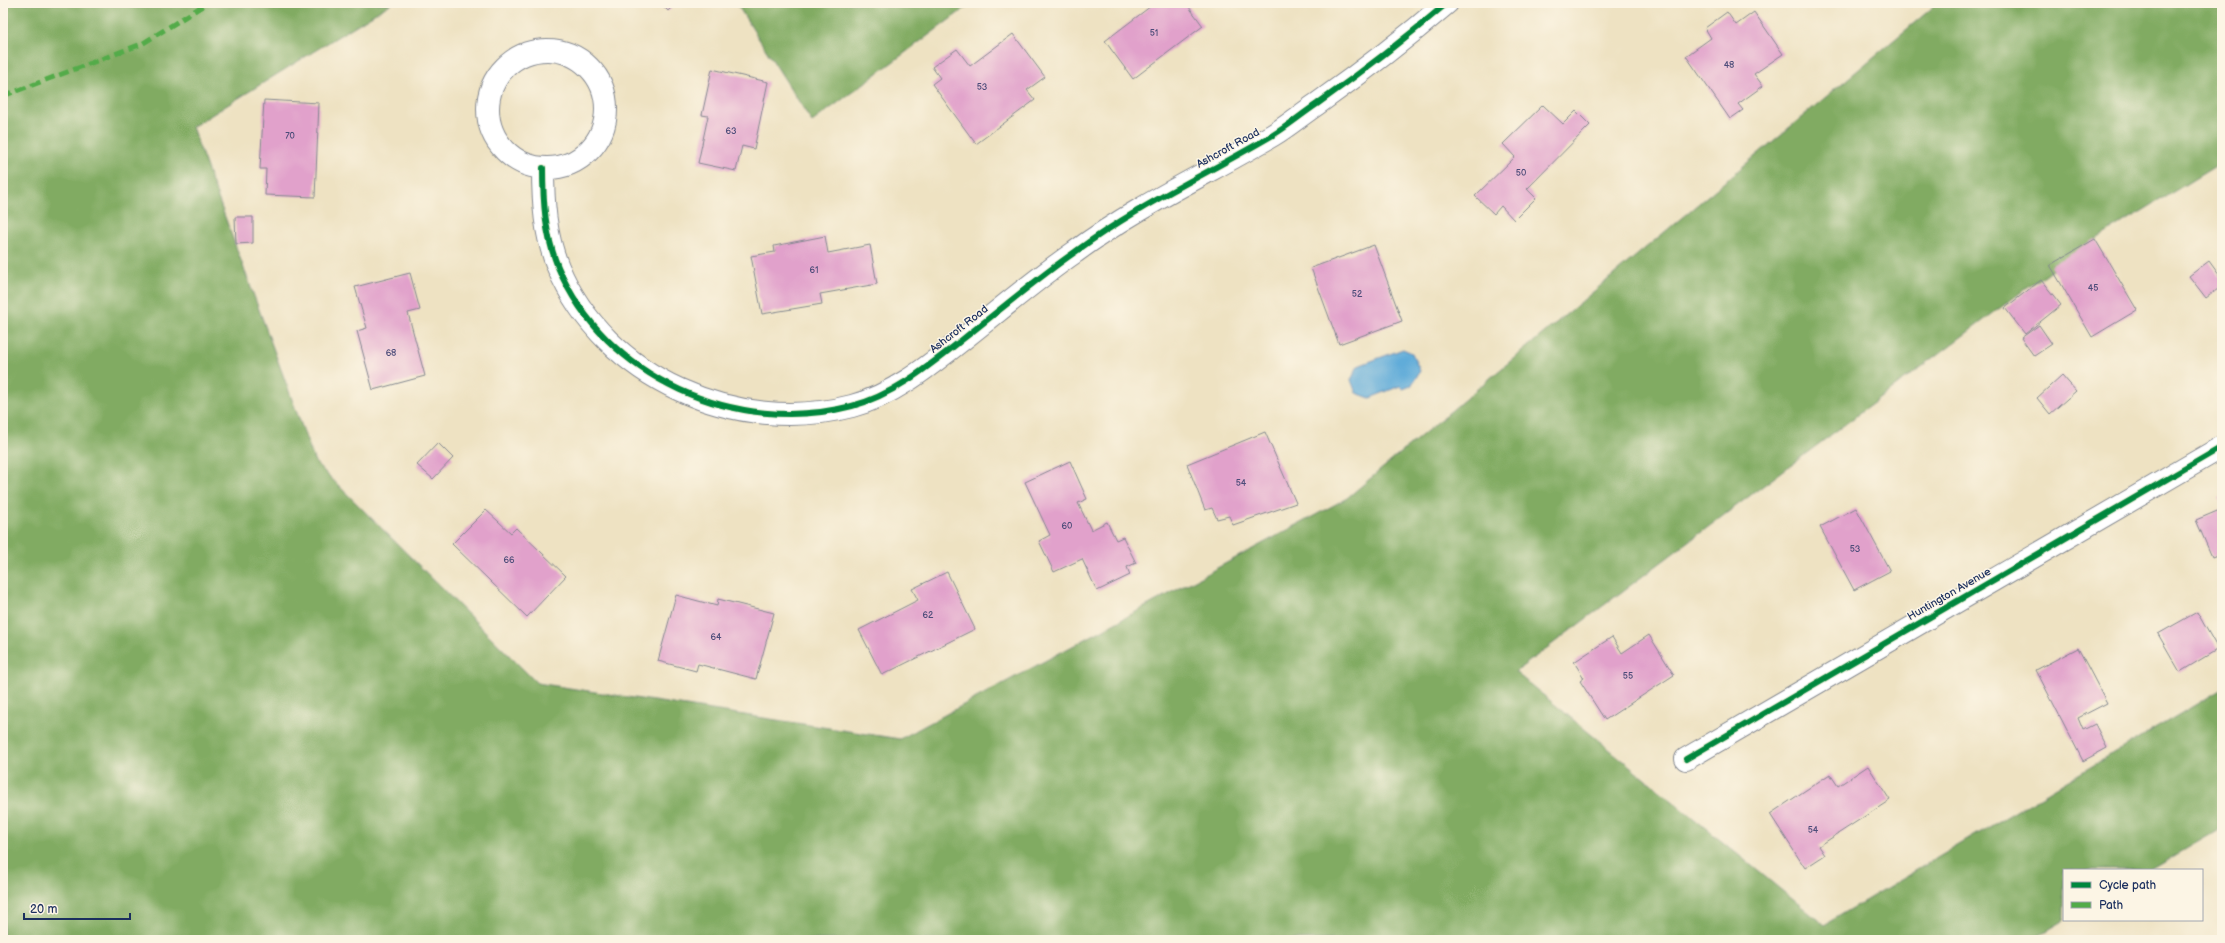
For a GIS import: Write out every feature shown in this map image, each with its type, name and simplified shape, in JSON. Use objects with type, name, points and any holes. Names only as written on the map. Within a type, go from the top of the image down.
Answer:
[{"type":"street","name":"Ashcroft Road","points":[[543,168],[543,196],[546,222],[557,265],[569,291],[588,320],[617,350],[651,375],[682,391],[729,407],[770,413],[813,413],[847,407],[892,389],[930,365],[1076,251],[1175,188],[1274,134],[1411,34],[1447,3]]},
{"type":"street","points":[[550,50],[574,57],[594,72],[600,83],[607,107],[602,131],[589,151],[568,165],[543,168],[531,166],[510,155],[495,136],[488,112],[493,88],[506,68],[515,60],[526,54],[550,50]]},
{"type":"street","name":"Huntington Avenue","points":[[1686,759],[2222,447]]},
{"type":"green space","points":[[3,3],[392,3],[192,127],[315,462],[537,683],[900,739],[1347,498],[1938,3],[2222,3],[2222,162],[2072,254],[1515,672],[1824,925],[2222,689],[2222,828],[2152,869],[2063,869],[2063,921],[2030,940],[3,940]]},
{"type":"green space","points":[[736,3],[972,3],[812,122]]},
{"type":"water","points":[[1403,349],[1412,353],[1420,371],[1411,386],[1403,389],[1400,386],[1370,398],[1356,393],[1351,380],[1358,366]]},
{"type":"building","points":[[660,3],[676,3],[668,11]]},
{"type":"building","points":[[1155,3],[1186,3],[1203,26],[1133,79],[1105,41]]},
{"type":"building","points":[[1727,12],[1736,25],[1754,12],[1783,54],[1754,74],[1763,86],[1738,104],[1743,110],[1730,119],[1686,56],[1711,38],[1705,28]]},
{"type":"building","points":[[1013,34],[1045,77],[1027,90],[1035,100],[976,144],[932,84],[940,78],[932,67],[957,49],[970,66]]},
{"type":"building","points":[[712,69],[768,82],[754,149],[742,146],[736,171],[698,163],[708,116],[702,115]]},
{"type":"building","points":[[264,100],[319,103],[315,197],[265,195],[266,169],[260,169]]},
{"type":"building","points":[[1543,105],[1563,124],[1576,111],[1590,125],[1527,189],[1536,198],[1514,220],[1501,206],[1494,214],[1475,196],[1515,157],[1503,144]]},
{"type":"building","points":[[235,217],[253,217],[253,243],[236,244]]},
{"type":"building","points":[[825,236],[828,253],[870,245],[877,284],[820,294],[822,304],[762,314],[751,256],[775,252],[774,246]]},
{"type":"building","points":[[2095,239],[2137,310],[2092,337],[2050,265]]},
{"type":"building","points":[[1374,245],[1402,321],[1339,344],[1311,268]]},
{"type":"building","points":[[2209,261],[2222,279],[2222,286],[2206,298],[2189,276]]},
{"type":"building","points":[[410,273],[420,310],[408,313],[425,376],[373,390],[357,331],[367,328],[355,287]]},
{"type":"building","points":[[2041,280],[2061,305],[2025,334],[2005,308]]},
{"type":"building","points":[[2039,325],[2052,344],[2034,356],[2021,338]]},
{"type":"building","points":[[2062,375],[2076,391],[2050,414],[2037,398]]},
{"type":"building","points":[[1265,432],[1296,503],[1233,525],[1229,516],[1217,519],[1212,508],[1205,510],[1187,464]]},
{"type":"building","points":[[438,443],[453,458],[433,479],[417,465]]},
{"type":"building","points":[[1070,461],[1087,499],[1078,503],[1091,530],[1107,522],[1116,540],[1123,537],[1136,563],[1127,567],[1130,575],[1097,591],[1082,559],[1054,572],[1039,541],[1050,535],[1025,482]]},
{"type":"building","points":[[2222,497],[2222,506],[2219,498]]},
{"type":"building","points":[[1856,508],[1890,571],[1854,590],[1820,527]]},
{"type":"building","points":[[2222,509],[2222,553],[2212,557],[2196,520]]},
{"type":"building","points":[[486,510],[511,533],[516,528],[566,576],[527,617],[452,544]]},
{"type":"building","points":[[947,572],[975,629],[882,675],[859,630],[918,600],[912,589]]},
{"type":"building","points":[[676,595],[717,606],[718,599],[774,613],[756,679],[698,664],[696,671],[658,661]]},
{"type":"building","points":[[2197,612],[2218,649],[2180,672],[2158,634]]},
{"type":"building","points":[[1649,635],[1674,675],[1605,720],[1580,681],[1584,678],[1574,662],[1612,637],[1622,653]]},
{"type":"building","points":[[2078,648],[2107,703],[2078,718],[2083,730],[2095,724],[2107,748],[2083,761],[2036,670]]},
{"type":"building","points":[[1868,766],[1890,800],[1819,846],[1825,855],[1805,868],[1770,814],[1830,774],[1838,786]]},
{"type":"marked path","points":[[3,96],[142,44],[207,3]]},
{"type":"cycle path","points":[[543,168],[546,218],[550,243],[558,267],[579,306],[608,340],[641,368],[680,390],[721,405],[764,413],[808,413],[852,406],[882,395],[911,378],[938,359],[1046,273],[1099,235],[1147,205],[1284,128],[1383,55],[1447,3]]},
{"type":"cycle path","points":[[1686,759],[2222,447]]}]
